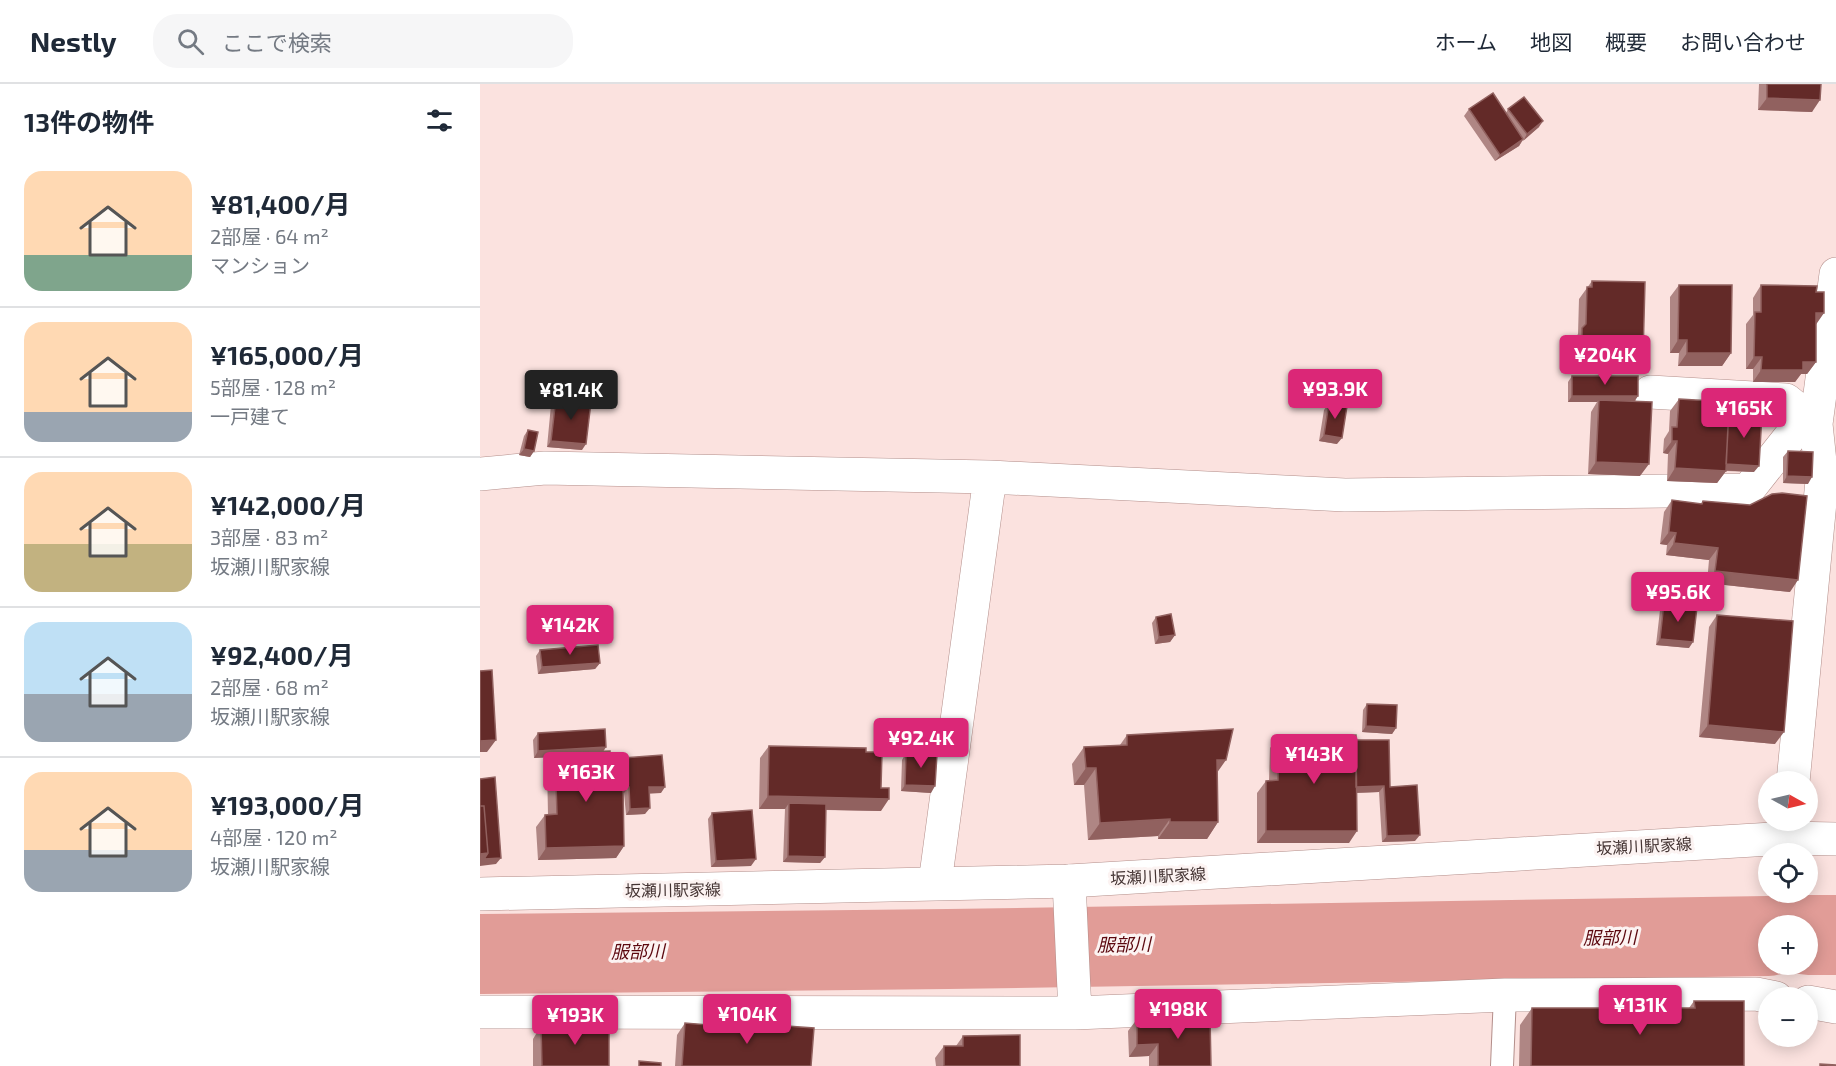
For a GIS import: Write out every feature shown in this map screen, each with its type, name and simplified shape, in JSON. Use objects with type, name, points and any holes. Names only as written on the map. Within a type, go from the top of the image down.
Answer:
[{"type":"street","points":[[1794,771],[1822,481],[1816,424],[1836,274]]},
{"type":"street","points":[[1650,392],[1786,400],[1816,424]]},
{"type":"street","points":[[480,474],[545,468],[990,477],[1345,495],[1748,490],[1797,428],[1816,424]]},
{"type":"street","points":[[935,883],[990,477]]},
{"type":"street","name":"坂瀬川駅家線","points":[[480,894],[935,883],[1069,895],[1766,831]]},
{"type":"street","name":"坂瀬川駅家線","points":[[1798,831],[1836,839]]},
{"type":"street","points":[[1069,895],[1075,1013]]},
{"type":"street","points":[[480,1012],[1075,1013],[1505,996],[1758,994]]},
{"type":"street","points":[[1818,1004],[1836,1007]]},
{"type":"lane","points":[[1502,1066],[1505,996]]},
{"type":"building","points":[[1767,84],[1821,84],[1820,100],[1767,98]]},
{"type":"building","points":[[1493,93],[1523,139],[1500,155],[1469,109]]},
{"type":"building","points":[[1524,97],[1543,121],[1527,134],[1508,109]]},
{"type":"building","points":[[1592,281],[1645,282],[1643,356],[1593,355],[1582,348],[1582,328],[1586,324],[1587,287],[1592,287]]},
{"type":"building","points":[[1679,285],[1732,285],[1731,353],[1687,353],[1687,340],[1678,340]]},
{"type":"building","points":[[1761,285],[1817,286],[1816,292],[1824,292],[1824,313],[1816,313],[1816,362],[1803,362],[1803,370],[1761,370],[1762,357],[1754,357],[1755,312],[1761,312]]},
{"type":"building","points":[[1572,376],[1638,376],[1638,396],[1572,396]]},
{"type":"building","points":[[556,398],[591,402],[586,444],[551,441]]},
{"type":"building","points":[[1679,399],[1729,402],[1726,471],[1675,468],[1677,441],[1672,441],[1672,427],[1677,427]]},
{"type":"building","points":[[1599,400],[1652,402],[1649,464],[1596,462]]},
{"type":"building","points":[[1329,403],[1347,406],[1342,438],[1324,435]]},
{"type":"building","points":[[1729,412],[1762,414],[1759,466],[1726,464]]},
{"type":"building","points":[[528,430],[538,432],[534,451],[524,449]]},
{"type":"building","points":[[1788,451],[1813,452],[1812,477],[1787,476]]},
{"type":"building","points":[[1772,494],[1807,496],[1798,580],[1715,571],[1718,548],[1674,543],[1676,533],[1669,532],[1672,500],[1702,504],[1703,501],[1750,505]]},
{"type":"building","points":[[1664,603],[1697,607],[1693,642],[1660,639]]},
{"type":"building","points":[[1171,614],[1175,635],[1159,637],[1156,617]]},
{"type":"building","points":[[1717,615],[1793,621],[1784,732],[1708,725]]},
{"type":"building","points":[[598,645],[600,663],[542,667],[540,650]]},
{"type":"building","points":[[492,670],[496,740],[480,741],[480,671]]},
{"type":"building","points":[[1367,704],[1397,705],[1396,728],[1366,726]]},
{"type":"building","points":[[605,729],[606,747],[538,751],[538,733]]},
{"type":"building","points":[[1233,729],[1226,760],[1217,760],[1218,822],[1170,822],[1170,819],[1100,823],[1096,768],[1086,768],[1084,747],[1127,745],[1127,735]]},
{"type":"building","points":[[1356,735],[1357,831],[1266,831],[1266,781],[1278,780],[1279,736]]},
{"type":"building","points":[[1356,740],[1389,740],[1390,787],[1417,785],[1420,835],[1387,836],[1384,786],[1356,787]]},
{"type":"building","points":[[769,746],[866,748],[866,752],[882,752],[881,788],[889,788],[889,799],[768,796]]},
{"type":"building","points":[[610,751],[610,785],[623,785],[624,846],[546,848],[545,815],[557,814],[555,753]]},
{"type":"building","points":[[906,753],[937,754],[935,786],[905,785]]},
{"type":"building","points":[[662,755],[665,787],[649,787],[650,808],[630,809],[629,787],[610,785],[610,759]]},
{"type":"building","points":[[495,777],[501,858],[484,859],[488,853],[484,806],[480,806],[480,779]]},
{"type":"building","points":[[789,803],[826,804],[825,857],[788,856]]},
{"type":"building","points":[[480,806],[484,806],[488,853],[480,854]]},
{"type":"building","points":[[752,810],[756,859],[716,861],[712,813]]},
{"type":"building","points":[[1694,1001],[1744,1001],[1744,1066],[1531,1066],[1532,1008],[1695,1008]]},
{"type":"building","points":[[1210,1017],[1211,1066],[1158,1066],[1158,1044],[1137,1045],[1137,1019]]},
{"type":"building","points":[[732,1022],[814,1028],[811,1066],[682,1066],[685,1023],[732,1027]]},
{"type":"building","points":[[609,1025],[609,1066],[542,1066],[541,1026]]},
{"type":"building","points":[[1020,1035],[1020,1066],[944,1066],[944,1046],[963,1046],[963,1036]]},
{"type":"building","points":[[639,1061],[661,1063],[661,1066],[639,1066]]},
{"type":"building","points":[[1820,1064],[1836,1065],[1836,1066],[1820,1066]]},
{"type":"waterway","name":"服部川","points":[[1818,935],[1836,935]]},
{"type":"waterway","name":"服部川","points":[[480,954],[1758,936]]}]
